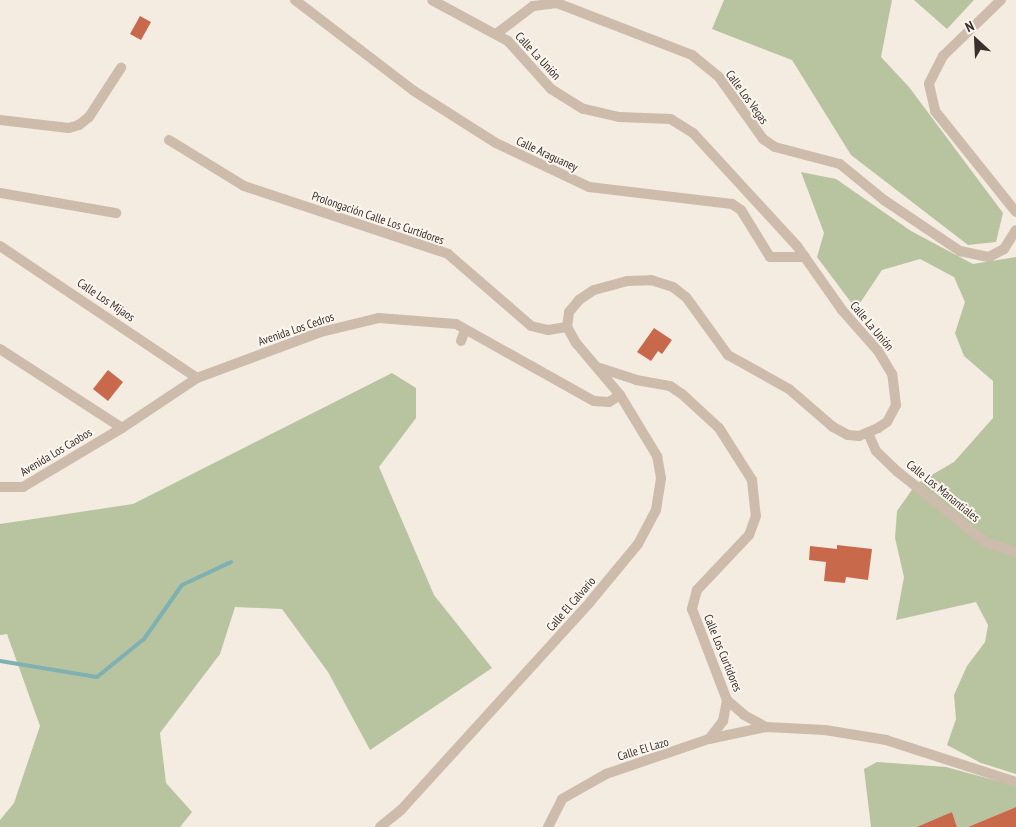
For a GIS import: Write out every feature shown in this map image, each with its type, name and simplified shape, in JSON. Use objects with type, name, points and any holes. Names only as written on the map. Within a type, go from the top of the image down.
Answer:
[{"type":"street","name":"Calle Araguaney","points":[[295,0],[414,91],[496,143],[589,187],[732,204],[741,210],[770,257],[805,257]]},
{"type":"street","name":"Calle La Unión","points":[[432,0],[496,34],[522,54],[551,89],[584,109],[619,117],[659,116],[683,124],[734,174],[805,257],[842,310],[878,351],[892,374],[896,395],[893,413],[887,422],[868,433]]},
{"type":"street","points":[[1001,0],[942,56],[929,84],[936,112],[1016,212]]},
{"type":"street","name":"Calle Los Vegas","points":[[496,34],[533,6],[557,3],[566,6],[692,56],[719,77],[763,139],[775,147],[840,164],[884,200],[960,251],[989,257],[1004,249],[1016,230]]},
{"type":"street","points":[[0,120],[69,128],[79,126],[89,117],[121,68]]},
{"type":"street","name":"Prolongación Calle Los Curtidores","points":[[169,140],[244,186],[448,254],[531,326],[548,330],[567,328]]},
{"type":"street","points":[[0,193],[116,212]]},
{"type":"street","name":"Calle Los Mijaos","points":[[0,246],[197,378]]},
{"type":"street","points":[[595,364],[576,343],[567,328],[568,312],[594,290],[628,281],[658,281],[686,297],[722,350],[732,358],[789,389],[841,432],[859,436],[868,433]]},
{"type":"street","name":"Avenida Los Cedros","points":[[122,428],[197,378],[321,332],[378,318],[456,324],[594,401],[609,402],[620,395]]},
{"type":"street","points":[[461,341],[465,330]]},
{"type":"street","points":[[0,349],[122,428]]},
{"type":"street","name":"Calle Los Curtidores","points":[[595,364],[636,380],[670,386],[700,409],[736,450],[752,480],[756,516],[749,535],[697,590],[692,608],[703,644],[727,700],[744,715],[766,727],[825,730],[886,740],[1016,782]]},
{"type":"street","name":"Calle El Calvario","points":[[380,827],[401,810],[526,676],[625,561],[648,527],[658,501],[660,466],[649,440],[620,395],[595,364]]},
{"type":"street","points":[[620,395],[628,383],[636,380]]},
{"type":"street","name":"Avenida Los Caobos","points":[[0,488],[23,487],[122,428]]},
{"type":"street","name":"Calle Los Manantiales","points":[[868,433],[876,451],[898,472],[987,543],[1016,552]]},
{"type":"street","points":[[709,739],[723,721],[727,700]]},
{"type":"street","name":"Calle El Lazo","points":[[548,827],[562,800],[577,788],[634,762],[687,749],[709,739],[766,727]]},
{"type":"green space","points":[[724,0],[892,0],[881,57],[909,87],[1003,213],[996,242],[968,245],[851,155],[792,60],[712,29]]},
{"type":"green space","points":[[914,0],[974,0],[947,29]]},
{"type":"green space","points":[[801,172],[836,179],[911,231],[973,264],[1016,257],[1016,774],[981,763],[947,745],[956,719],[954,695],[967,666],[985,642],[988,625],[976,602],[896,620],[904,577],[895,538],[897,511],[916,484],[954,462],[993,418],[993,381],[964,356],[955,333],[965,302],[954,277],[920,259],[882,270],[856,309],[817,257],[824,233]]},
{"type":"green space","points":[[392,373],[416,388],[416,418],[379,467],[434,595],[492,668],[370,750],[328,672],[282,609],[235,607],[220,654],[160,733],[166,783],[192,812],[180,827],[0,827],[0,820],[14,803],[40,726],[7,634],[0,635],[0,524],[133,504]]},
{"type":"green space","points":[[877,762],[946,767],[1016,786],[1016,807],[968,827],[957,827],[952,812],[923,827],[871,827],[864,769]]},
{"type":"building","points":[[140,16],[151,22],[141,40],[130,34]]},
{"type":"building","points":[[654,328],[672,340],[662,354],[658,351],[651,361],[637,352]]},
{"type":"building","points":[[108,370],[123,382],[108,401],[93,389]]},
{"type":"building","points":[[837,545],[872,549],[868,580],[846,577],[845,583],[824,581],[826,562],[809,560],[810,546],[837,549]]},
{"type":"building","points":[[1016,807],[1016,827],[968,827]]},
{"type":"building","points":[[952,812],[957,827],[917,827]]},
{"type":"waterway","points":[[0,661],[97,677],[144,639],[182,585],[231,562]]}]
